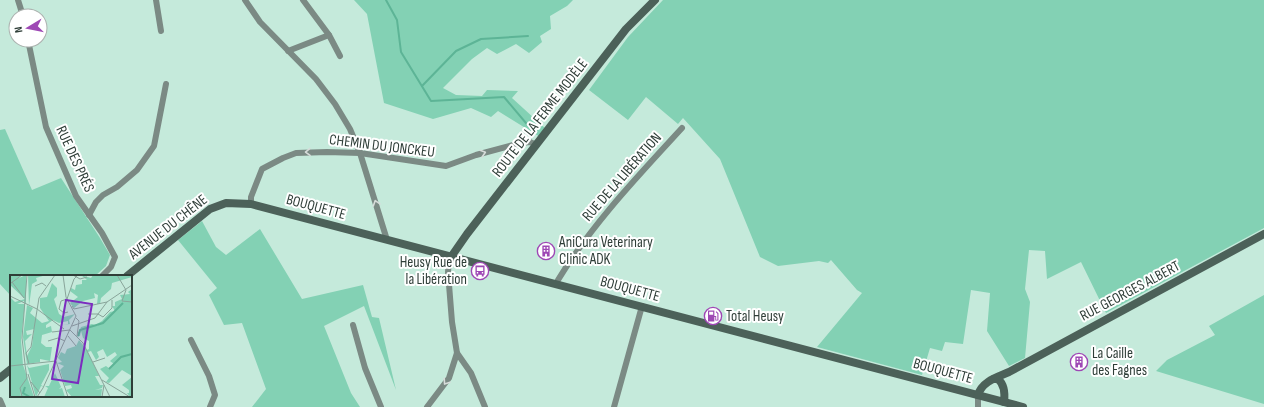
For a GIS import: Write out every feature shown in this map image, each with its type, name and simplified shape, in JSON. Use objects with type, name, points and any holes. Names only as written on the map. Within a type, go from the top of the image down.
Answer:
[{"type":"main road","name":"ROUTE DE LA FERME MODÈLE","points":[[451,257],[467,234],[626,29],[655,0]]},
{"type":"main road","name":"AVENUE DU CHÊNE","points":[[128,275],[210,209],[226,203],[251,204]]},
{"type":"main road","name":"BOUQUETTE","points":[[251,204],[1022,407]]},
{"type":"main road","name":"RUE GEORGES ALBERT","points":[[978,395],[982,388],[994,379],[1264,234]]},
{"type":"main road","points":[[0,378],[10,370]]},
{"type":"main road","points":[[1003,384],[1009,372]]},
{"type":"main road","points":[[994,379],[998,379],[1003,384],[1005,393],[1004,402]]},
{"type":"street","points":[[156,0],[161,31]]},
{"type":"street","points":[[245,0],[260,22],[316,79],[335,104],[350,129],[360,153],[387,240]]},
{"type":"street","points":[[303,0],[329,35],[340,56]]},
{"type":"street","points":[[288,51],[329,35]]},
{"type":"street","name":"RUE DES PRÉS","points":[[30,48],[46,127],[76,196],[113,250],[115,257],[111,267],[103,275]]},
{"type":"street","points":[[89,215],[96,202],[103,195],[117,188],[137,170],[154,146],[166,84]]},
{"type":"street","name":"RUE DE LA LIBÉRATION","points":[[556,284],[580,246],[682,128]]},
{"type":"street","name":"CHEMIN DU JONCKEU","points":[[251,204],[251,197],[262,169],[296,153],[360,153],[446,166],[481,154],[522,143],[530,142],[536,145]]},
{"type":"street","points":[[451,257],[448,272],[452,322],[457,353],[471,373],[485,407]]},
{"type":"street","points":[[614,407],[642,306]]},
{"type":"street","points":[[353,325],[365,368],[381,407]]},
{"type":"street","points":[[191,340],[209,376],[215,395],[210,407]]},
{"type":"street","points":[[427,407],[449,378],[457,353]]},
{"type":"street","points":[[978,395],[978,407]]},
{"type":"street","points":[[0,400],[3,407]]},
{"type":"green space","points":[[354,0],[573,0],[567,6],[550,16],[551,29],[540,36],[542,42],[529,53],[516,44],[497,54],[487,48],[472,59],[443,88],[456,95],[482,96],[487,90],[518,91],[512,98],[546,129],[540,137],[498,111],[491,117],[471,108],[433,119],[384,103],[367,14]]},
{"type":"green space","points":[[663,0],[1264,0],[1264,228],[1106,313],[1081,262],[1047,279],[1045,251],[1029,250],[1025,289],[1030,302],[1025,358],[1009,366],[987,331],[990,293],[971,290],[963,344],[945,342],[942,351],[930,348],[922,375],[817,347],[862,293],[857,290],[831,260],[828,263],[819,261],[778,266],[760,257],[720,159],[683,118],[678,124],[646,97],[628,120],[589,90],[628,37]]},
{"type":"green space","points":[[5,129],[32,190],[61,178],[110,255],[106,266],[96,275],[10,275],[10,295],[0,284],[0,130]]},
{"type":"green space","points":[[202,221],[216,247],[226,255],[260,229],[302,299],[363,285],[372,317],[379,318],[396,390],[364,306],[324,326],[351,393],[360,407],[252,407],[266,389],[242,323],[224,325],[209,295],[217,288],[178,240]]},
{"type":"green space","points":[[1264,295],[1264,404],[1156,371],[1167,360],[1215,335],[1209,326]]},
{"type":"waterway","points":[[386,0],[397,20],[401,52],[431,101],[504,97],[531,129]]},
{"type":"waterway","points":[[422,86],[456,51],[481,39],[528,36]]},
{"type":"place","name":"AniCura Veterinary Clinic ADK","points":[[546,251]]},
{"type":"place","name":"Heusy Rue de la Libération","points":[[480,271]]},
{"type":"place","name":"Total Heusy","points":[[713,316]]},
{"type":"place","name":"La Caille des Fagnes","points":[[1079,362]]}]
